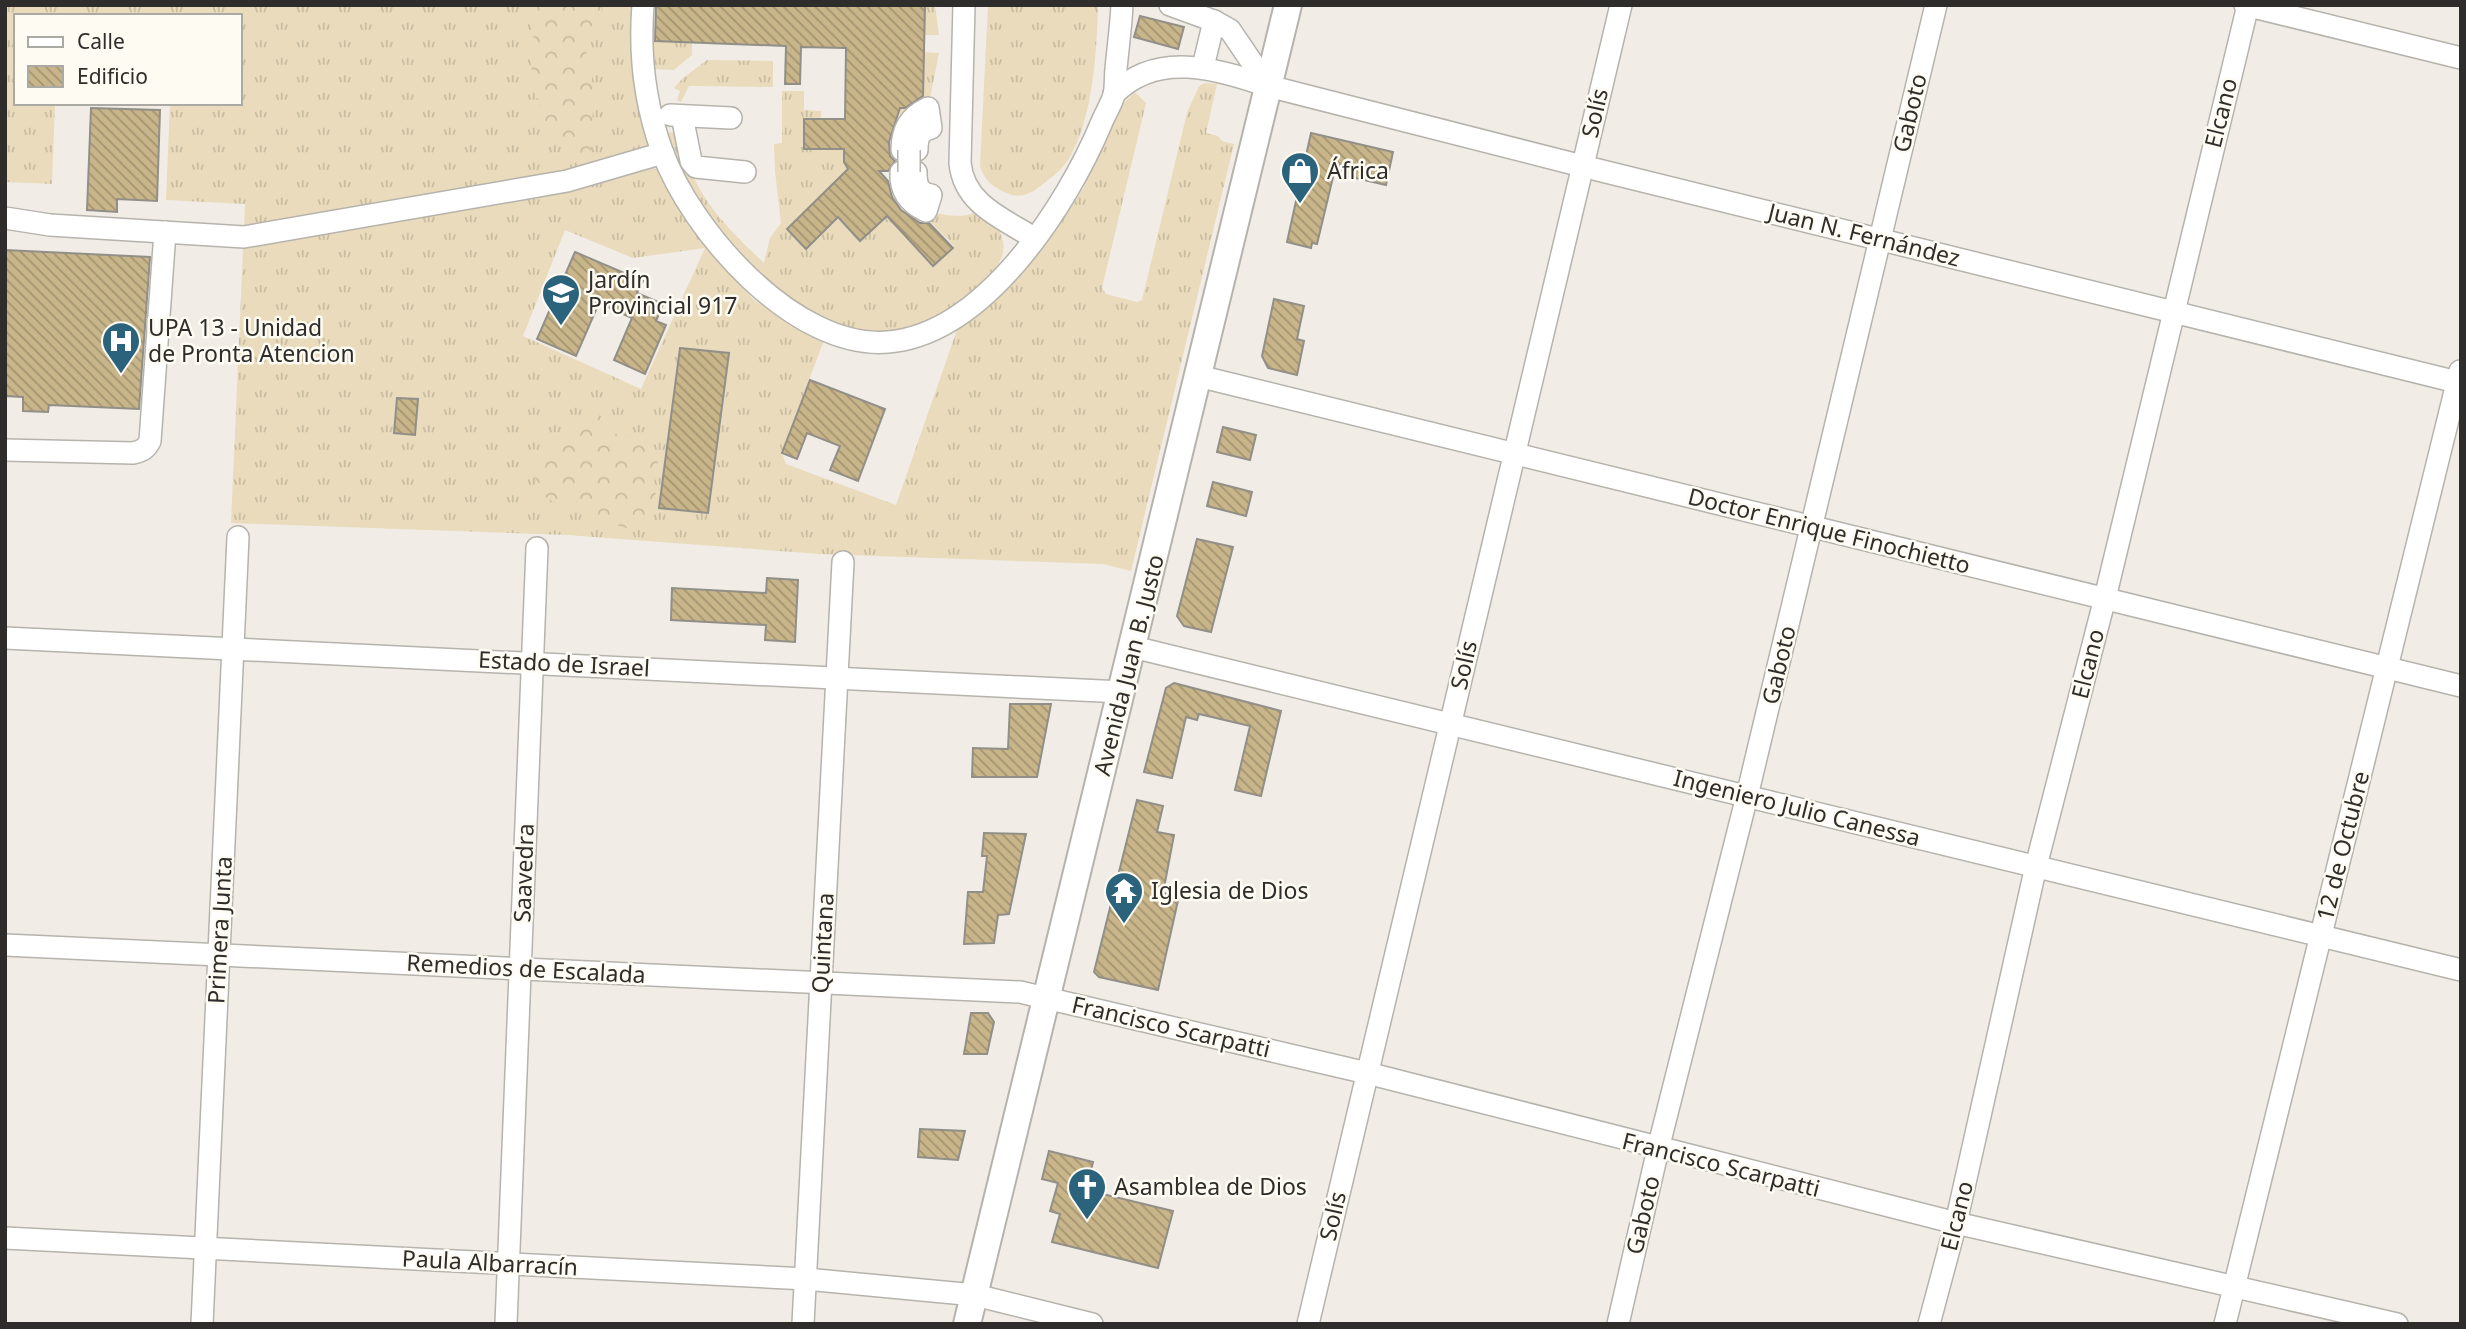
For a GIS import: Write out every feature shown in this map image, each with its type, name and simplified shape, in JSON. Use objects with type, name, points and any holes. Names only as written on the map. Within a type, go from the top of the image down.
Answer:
[{"type":"main road","name":"Avenida Juan B. Justo","points":[[967,1324],[1287,5]]},
{"type":"street","points":[[643,5],[641,45],[651,113],[663,153],[694,212],[727,254],[791,311],[814,325],[846,338],[889,342],[914,338],[939,327],[980,300],[996,285],[1034,238],[1079,173],[1114,94],[1122,5]]},
{"type":"street","points":[[964,5],[960,163],[962,180],[980,204],[1034,238]]},
{"type":"street","points":[[1170,5],[1214,21],[1230,30],[1268,86]]},
{"type":"street","name":"Solís","points":[[1308,1324],[1620,5]]},
{"type":"street","name":"Gaboto","points":[[1618,1324],[1658,1149],[1747,796],[1936,5]]},
{"type":"street","points":[[2247,5],[2461,58]]},
{"type":"street","name":"Elcano","points":[[1929,1324],[1956,1223],[2036,866],[2105,598],[2247,5]]},
{"type":"street","points":[[1203,67],[1214,21]]},
{"type":"street","name":"Juan N. Fernández","points":[[1114,94],[1133,78],[1152,71],[1177,66],[1203,67],[1582,166],[2173,312],[2460,378]]},
{"type":"street","points":[[651,113],[731,118]]},
{"type":"street","points":[[682,116],[691,161],[696,167],[745,172]]},
{"type":"street","points":[[928,204],[912,193],[909,184],[909,150],[916,150],[919,136],[932,128],[930,118]]},
{"type":"street","points":[[5,218],[50,225],[244,237],[567,181],[663,153]]},
{"type":"street","points":[[5,450],[133,453],[142,452],[148,446],[165,232]]},
{"type":"street","name":"Doctor Enrique Finochietto","points":[[1198,376],[2461,686]]},
{"type":"street","name":"12 de Octubre","points":[[2225,1324],[2460,378]]},
{"type":"street","name":"Primera Junta","points":[[202,1324],[238,537]]},
{"type":"street","name":"Saavedra","points":[[506,1324],[537,548]]},
{"type":"street","name":"Quintana","points":[[803,1324],[842,562]]},
{"type":"street","name":"Estado de Israel","points":[[5,638],[1122,692]]},
{"type":"street","name":"Ingeniero Julio Canessa","points":[[1133,647],[2461,970]]},
{"type":"street","name":"Remedios de Escalada","points":[[5,945],[1020,992],[1047,999]]},
{"type":"street","name":"Francisco Scarpatti","points":[[1047,999],[1367,1073],[1956,1223],[2397,1324]]},
{"type":"street","name":"Paula Albarracín","points":[[5,1238],[806,1279],[975,1295],[1080,1322]]},
{"type":"green space","points":[[5,5],[636,5],[649,145],[646,150],[650,166],[661,172],[682,213],[706,247],[754,300],[824,340],[782,453],[786,464],[896,505],[958,327],[1010,285],[1066,215],[1084,187],[1120,107],[1135,92],[1146,103],[1102,288],[1106,294],[1137,302],[1142,300],[1187,113],[1199,86],[1205,83],[1217,84],[1206,133],[1234,144],[1131,571],[1103,564],[820,554],[567,535],[231,523],[245,204],[166,200],[170,105],[242,105],[242,14],[14,14],[14,105],[55,105],[52,184],[5,182]],"holes":[[[565,230],[633,258],[705,248],[641,389],[523,336]],[[680,348],[729,354],[708,513],[660,508]]]},
{"type":"green space","points":[[538,5],[603,5],[593,34],[583,48],[591,59],[593,96],[590,154],[583,159],[566,157],[562,142],[537,121],[540,102],[534,93],[527,50],[534,41],[532,23]]},
{"type":"green space","points":[[925,5],[935,5],[939,35],[924,35]]},
{"type":"green space","points":[[988,5],[1098,5],[1092,81],[1079,137],[1070,158],[1060,170],[1035,190],[1023,195],[1009,194],[995,187],[987,180],[980,166]]},
{"type":"green space","points":[[651,40],[692,42],[692,55],[674,70],[653,69]]},
{"type":"green space","points":[[924,52],[939,53],[928,108],[899,150],[900,108],[915,108],[923,100]]},
{"type":"green space","points":[[707,60],[773,61],[773,87],[689,86],[681,102],[677,100],[680,91],[674,88]]},
{"type":"green space","points":[[782,91],[804,91],[804,110],[821,111],[821,119],[804,119],[804,148],[844,149],[844,162],[848,169],[788,228],[805,249],[860,196],[862,215],[848,228],[859,241],[886,216],[933,266],[954,246],[913,204],[943,214],[960,216],[974,213],[997,226],[1003,242],[1003,252],[998,265],[988,278],[959,303],[925,323],[896,333],[865,333],[837,326],[800,305],[761,274],[707,217],[680,171],[665,132],[680,133],[685,154],[700,190],[722,220],[764,263],[770,238],[781,223],[774,144],[782,143]]},
{"type":"green space","points":[[587,411],[603,418],[612,433],[635,435],[651,442],[658,467],[654,481],[655,508],[651,517],[640,526],[625,528],[586,509],[565,506],[545,496],[536,485],[536,470]]},
{"type":"building","points":[[656,5],[925,5],[923,96],[905,108],[900,108],[889,142],[890,156],[895,161],[888,171],[879,171],[888,181],[892,197],[901,210],[920,223],[929,223],[953,248],[933,266],[887,216],[860,241],[838,217],[806,249],[787,229],[848,169],[844,162],[844,149],[804,149],[804,119],[845,119],[846,48],[801,47],[800,84],[785,84],[786,46],[655,41]]},
{"type":"building","points":[[1140,16],[1184,27],[1178,49],[1134,37]]},
{"type":"building","points":[[91,108],[160,110],[157,201],[117,199],[117,212],[87,210]]},
{"type":"building","points":[[1311,133],[1393,152],[1386,185],[1334,173],[1317,244],[1312,243],[1311,248],[1287,242]]},
{"type":"building","points":[[5,250],[150,257],[139,409],[49,405],[48,412],[23,411],[23,397],[5,396]]},
{"type":"building","points":[[575,252],[643,281],[637,293],[663,304],[656,321],[666,325],[645,374],[614,360],[632,318],[599,303],[576,356],[537,339]]},
{"type":"building","points":[[1274,299],[1304,306],[1297,339],[1304,341],[1297,375],[1268,368],[1262,356]]},
{"type":"building","points":[[680,348],[729,353],[708,513],[659,508]]},
{"type":"building","points":[[810,380],[885,409],[858,481],[830,470],[840,446],[807,433],[797,459],[782,453]]},
{"type":"building","points":[[397,398],[418,399],[415,435],[394,433]]},
{"type":"building","points":[[1223,427],[1256,435],[1250,460],[1217,452]]},
{"type":"building","points":[[1213,482],[1252,492],[1246,516],[1207,506]]},
{"type":"building","points":[[1197,539],[1233,547],[1211,632],[1184,626],[1177,616]]},
{"type":"building","points":[[767,578],[798,580],[795,642],[765,640],[766,625],[671,620],[672,588],[766,593]]},
{"type":"building","points":[[1174,683],[1281,711],[1261,796],[1235,790],[1250,726],[1199,714],[1197,720],[1186,717],[1172,778],[1144,772],[1166,688]]},
{"type":"building","points":[[1010,704],[1051,704],[1037,777],[972,777],[973,748],[1008,749]]},
{"type":"building","points":[[1137,800],[1163,806],[1157,832],[1174,835],[1163,893],[1179,896],[1158,990],[1099,977],[1094,972]]},
{"type":"building","points":[[984,833],[1026,834],[1009,914],[998,915],[994,943],[964,944],[968,892],[983,892],[987,856],[982,856]]},
{"type":"building","points":[[971,1013],[988,1013],[994,1022],[987,1054],[964,1054]]},
{"type":"building","points":[[920,1129],[965,1131],[958,1160],[918,1157]]},
{"type":"building","points":[[1049,1151],[1093,1162],[1086,1190],[1173,1211],[1158,1268],[1052,1242],[1060,1214],[1050,1211],[1058,1183],[1042,1179]]},
{"type":"place","name":"África","points":[[1300,205]]},
{"type":"place","name":"Jardín Provincial 917","points":[[561,327]]},
{"type":"place","name":"UPA 13 - Unidad de Pronta Atencion","points":[[121,375]]},
{"type":"place","name":"Iglesia de Dios","points":[[1124,925]]},
{"type":"place","name":"Asamblea de Dios","points":[[1087,1221]]}]
